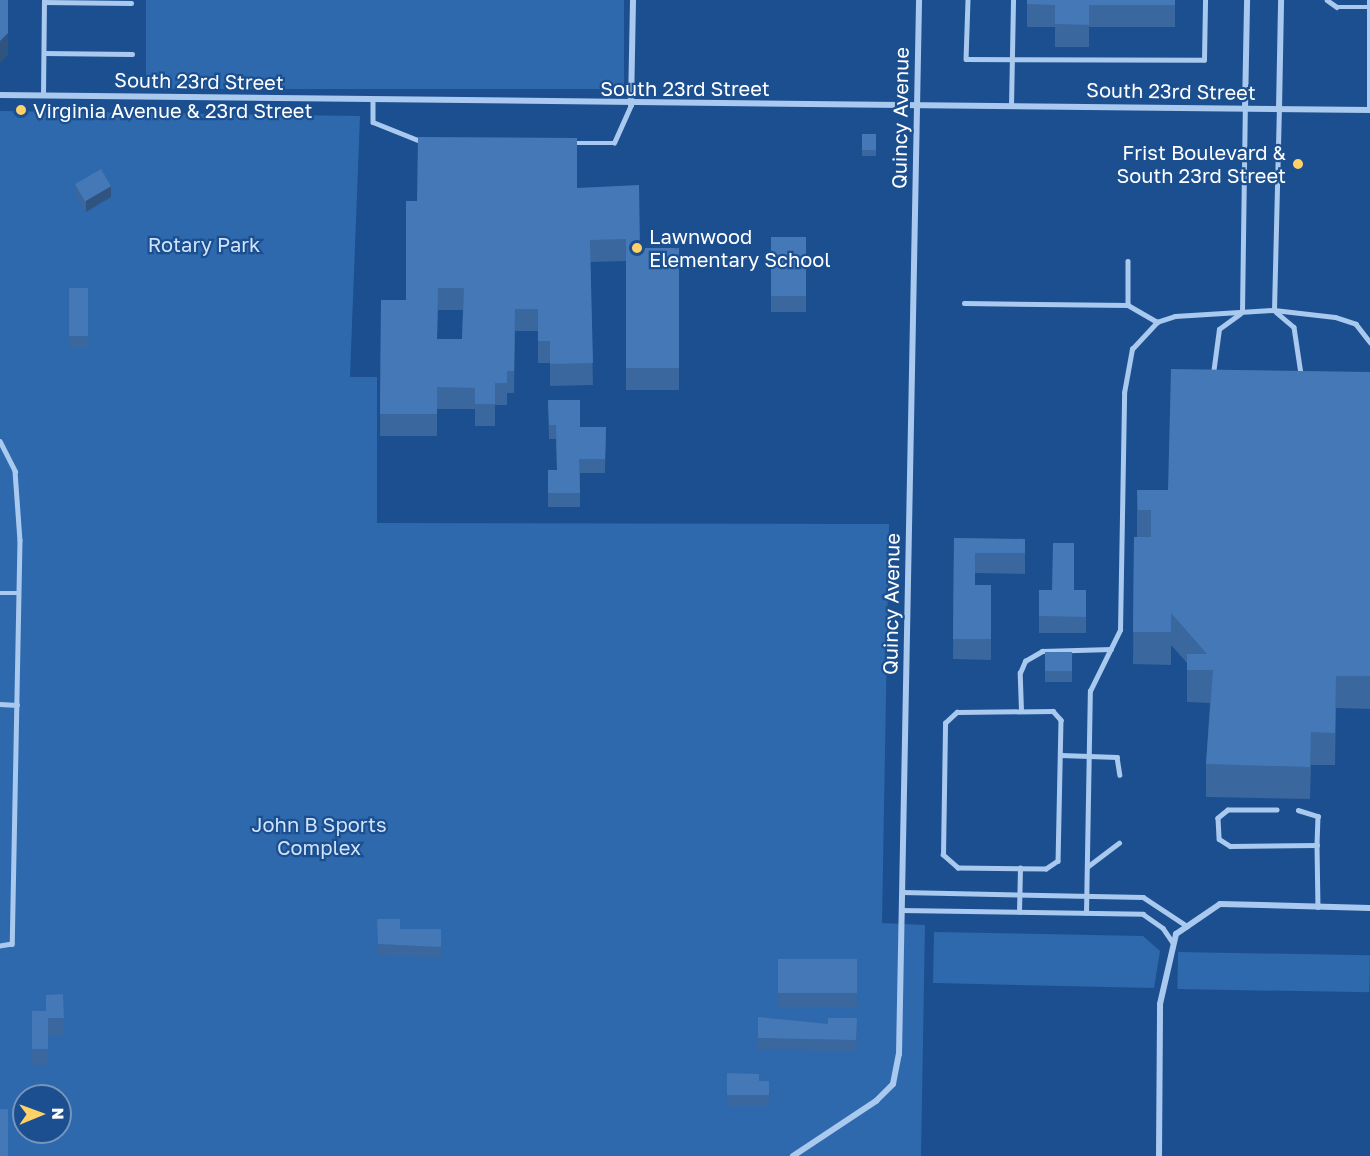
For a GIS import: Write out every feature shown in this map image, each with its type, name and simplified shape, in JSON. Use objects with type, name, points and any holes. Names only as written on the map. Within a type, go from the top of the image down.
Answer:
[{"type":"street","points":[[631,105],[633,0]]},
{"type":"street","name":"Quincy Avenue","points":[[793,1156],[893,1084],[899,1054],[919,0]]},
{"type":"street","points":[[1245,109],[1247,0]]},
{"type":"street","points":[[1279,109],[1281,0]]},
{"type":"street","name":"South 23rd Street","points":[[0,95],[631,105],[917,105],[1369,110]]},
{"type":"street","points":[[1158,1156],[1160,1004],[1173,943],[1187,926],[1220,904],[1370,908]]},
{"type":"lane","points":[[968,0],[966,59],[1204,60],[1204,0]]},
{"type":"lane","points":[[1011,106],[1013,0]]},
{"type":"lane","points":[[1327,0],[1337,7],[1369,7]]},
{"type":"lane","points":[[1369,0],[1369,110]]},
{"type":"lane","points":[[43,95],[44,1],[131,3]]},
{"type":"lane","points":[[44,53],[132,54]]},
{"type":"lane","points":[[373,100],[373,122],[428,142]]},
{"type":"lane","points":[[567,143],[614,143],[631,105]]},
{"type":"lane","points":[[1242,312],[1245,109]]},
{"type":"lane","points":[[1274,310],[1279,109]]},
{"type":"lane","points":[[1128,261],[1128,305]]},
{"type":"lane","points":[[964,303],[1128,305],[1157,322],[1274,310],[1335,317],[1356,324],[1370,342]]},
{"type":"lane","points":[[1274,310],[1294,327],[1301,381]]},
{"type":"lane","points":[[1216,381],[1210,364],[1219,329],[1242,312]]},
{"type":"lane","points":[[1086,913],[1090,691],[1120,630],[1124,393],[1132,349],[1157,322]]},
{"type":"lane","points":[[0,441],[19,488],[12,944],[0,946]]},
{"type":"lane","points":[[0,593],[19,593]]},
{"type":"lane","points":[[1021,711],[1020,673],[1025,661],[1042,651],[1111,649]]},
{"type":"lane","points":[[0,704],[17,705]]},
{"type":"lane","points":[[1053,711],[1061,720],[1060,756],[1058,861],[1046,869],[958,868],[943,855],[945,723],[957,712],[1053,711]]},
{"type":"lane","points":[[1060,756],[1089,754],[1117,757],[1120,775]]},
{"type":"lane","points":[[1277,810],[1228,810],[1218,818],[1219,839],[1230,846],[1317,846]]},
{"type":"lane","points":[[1298,810],[1318,816],[1318,907]]},
{"type":"lane","points":[[1088,867],[1119,843]]},
{"type":"lane","points":[[1019,912],[1020,868]]},
{"type":"lane","points":[[902,892],[1143,897],[1187,926]]},
{"type":"lane","points":[[901,910],[1143,914],[1163,928],[1173,943]]},
{"type":"green space","points":[[146,0],[624,0],[624,89],[146,89]]},
{"type":"green space","name":"John B Sports Complex","points":[[0,111],[360,116],[350,377],[377,377],[377,523],[889,524],[882,923],[925,925],[921,1156],[0,1156]]},
{"type":"green space","points":[[934,932],[1143,936],[1160,951],[1154,988],[933,983]]},
{"type":"green space","points":[[1178,952],[1370,955],[1369,992],[1177,989]]},
{"type":"building","points":[[0,0],[8,0],[8,33],[0,41]]},
{"type":"building","points":[[1027,0],[1175,0],[1175,5],[1089,5],[1089,25],[1055,24],[1055,5],[1027,4]]},
{"type":"building","points":[[862,134],[876,134],[876,150],[862,150]]},
{"type":"building","points":[[418,137],[577,138],[577,188],[639,185],[640,248],[679,248],[679,368],[626,368],[626,239],[590,240],[593,363],[550,364],[550,341],[538,341],[538,309],[515,309],[514,371],[507,371],[507,383],[495,383],[495,404],[475,404],[475,388],[437,387],[437,414],[380,414],[381,300],[406,300],[406,201],[417,201]],"holes":[[[438,288],[464,288],[462,339],[437,339]]]},
{"type":"building","points":[[101,169],[111,186],[85,201],[75,184]]},
{"type":"building","points":[[771,237],[806,237],[806,296],[771,296]]},
{"type":"building","points":[[69,288],[88,288],[88,336],[69,336]]},
{"type":"building","points":[[1171,369],[1370,372],[1370,676],[1336,676],[1335,733],[1311,732],[1310,767],[1206,764],[1213,670],[1187,670],[1187,654],[1207,654],[1171,613],[1171,632],[1133,632],[1134,537],[1151,537],[1151,510],[1138,510],[1137,490],[1168,490]]},
{"type":"building","points":[[548,400],[580,400],[580,427],[606,427],[605,459],[579,459],[580,493],[548,493],[548,470],[557,470],[556,425],[549,425]]},
{"type":"building","points":[[954,538],[1025,539],[1025,553],[975,553],[975,585],[991,585],[991,639],[953,639]]},
{"type":"building","points":[[1053,543],[1074,543],[1074,590],[1086,590],[1086,617],[1039,616],[1039,590],[1052,590]]},
{"type":"building","points":[[1045,652],[1072,652],[1072,671],[1045,671]]},
{"type":"building","points":[[377,919],[400,919],[400,929],[441,929],[441,947],[378,944]]},
{"type":"building","points":[[778,959],[857,959],[857,993],[778,993]]},
{"type":"building","points":[[63,994],[64,1018],[48,1018],[48,1049],[32,1049],[32,1011],[46,1011],[46,995]]},
{"type":"building","points":[[758,1017],[828,1024],[828,1018],[857,1018],[856,1040],[758,1038]]},
{"type":"building","points":[[727,1073],[759,1074],[759,1081],[769,1081],[769,1095],[727,1095]]},
{"type":"building","points":[[0,1109],[8,1109],[8,1156],[0,1156]]},
{"type":"place","name":"Virginia Avenue & 23rd Street","points":[[21,110]]},
{"type":"place","name":"Frist Boulevard & South 23rd Street","points":[[1298,164]]},
{"type":"place","name":"Lawnwood Elementary School","points":[[637,248]]},
{"type":"park label","name":"Rotary Park","points":[[204,244]]}]
